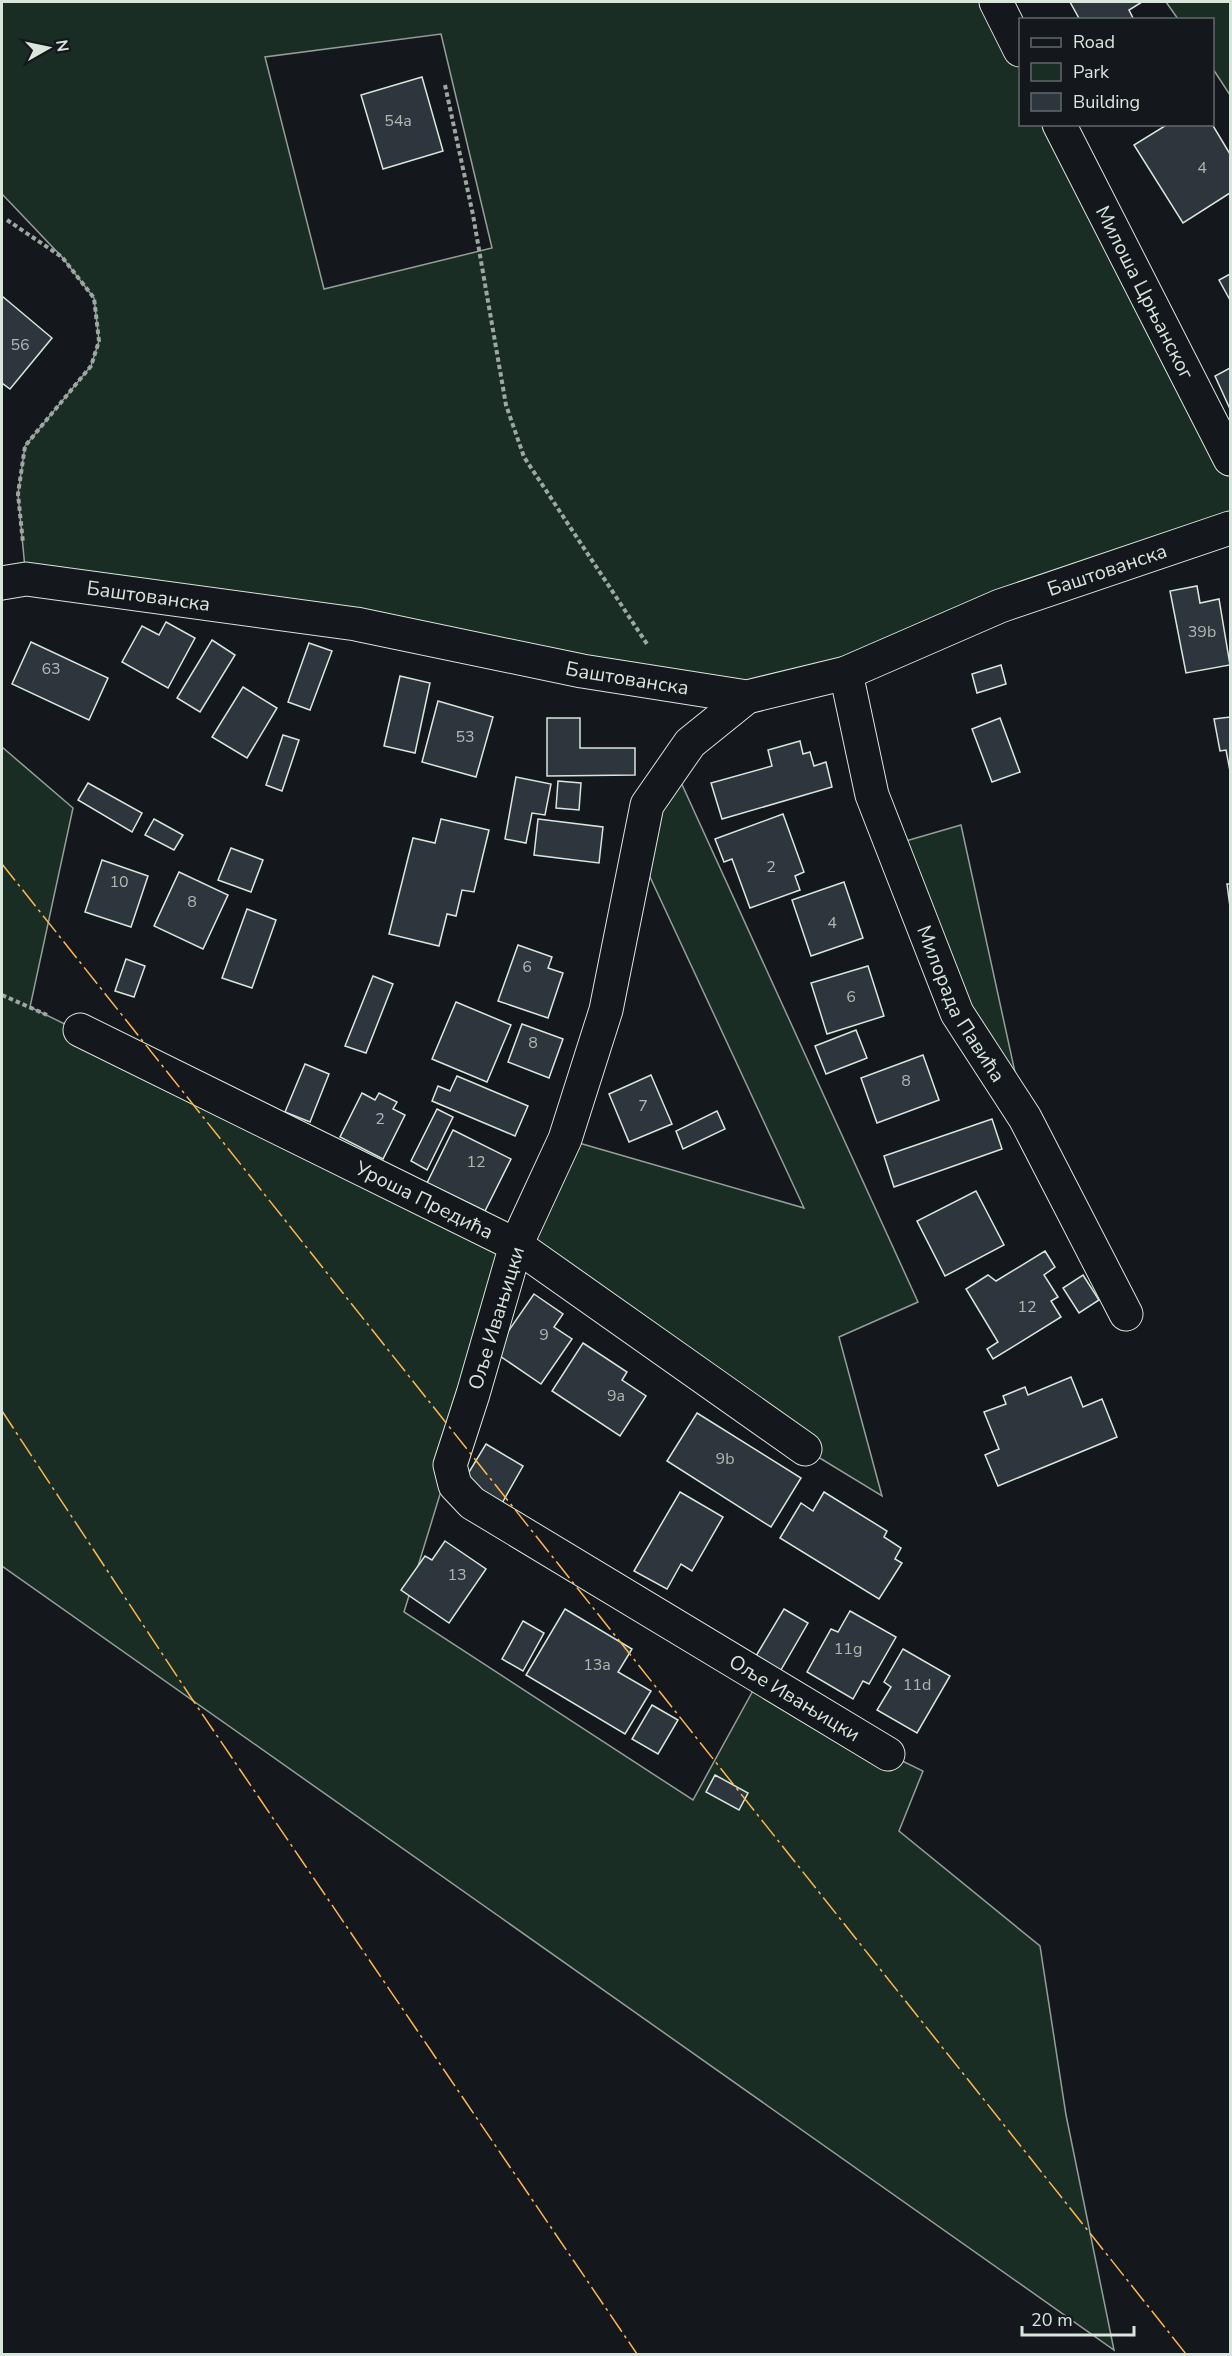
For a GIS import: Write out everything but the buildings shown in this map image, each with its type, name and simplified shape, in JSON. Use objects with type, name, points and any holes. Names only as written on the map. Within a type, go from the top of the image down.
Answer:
[{"type":"street","points":[[996,2],[1019,48]]},
{"type":"street","name":"Милоша Црњанског","points":[[1060,126],[1230,459]]},
{"type":"street","name":"Баштованска","points":[[14,581],[356,624],[582,671],[747,697],[846,673],[1000,606],[1230,528]]},
{"type":"street","name":"Милорада Павића","points":[[846,673],[872,795],[957,1013],[1025,1118],[1126,1314]]},
{"type":"street","name":"Оље Ивањицки","points":[[747,697],[690,743],[647,805],[606,1010],[565,1139],[516,1245],[450,1465],[455,1485],[472,1503],[888,1754]]},
{"type":"street","name":"Уроша Предића","points":[[80,1030],[516,1245],[805,1449]]},
{"type":"path","points":[[445,85],[473,214],[506,405],[524,457],[674,685]]},
{"type":"path","points":[[7,220],[62,257],[94,298],[99,341],[91,366],[25,446],[18,494],[14,581]]},
{"type":"path","points":[[2,995],[80,1030]]},
{"type":"green space","points":[[2,2],[996,2],[1019,48],[1019,126],[1060,126],[1230,459],[1230,528],[747,697],[26,579],[18,494],[25,446],[91,366],[99,341],[94,298],[62,257],[2,194]],"holes":[[[441,34],[492,248],[324,289],[265,57]]]},
{"type":"green space","points":[[1166,2],[1230,2],[1230,95],[1214,71],[1214,18],[1177,18]]},
{"type":"green space","points":[[2,747],[73,808],[30,1007],[516,1245],[565,1139],[804,1208],[637,849],[674,767],[918,1302],[839,1337],[882,1496],[805,1449],[516,1246],[404,1612],[693,1800],[761,1676],[888,1754],[923,1771],[899,1831],[1040,1946],[1066,2115],[1114,2350],[2,1566]]},
{"type":"green space","points":[[961,825],[1025,1118],[892,845]]},
{"type":"power","points":[[2,864],[1186,2354]]},
{"type":"power","points":[[2,1411],[192,1699],[637,2354]]}]
